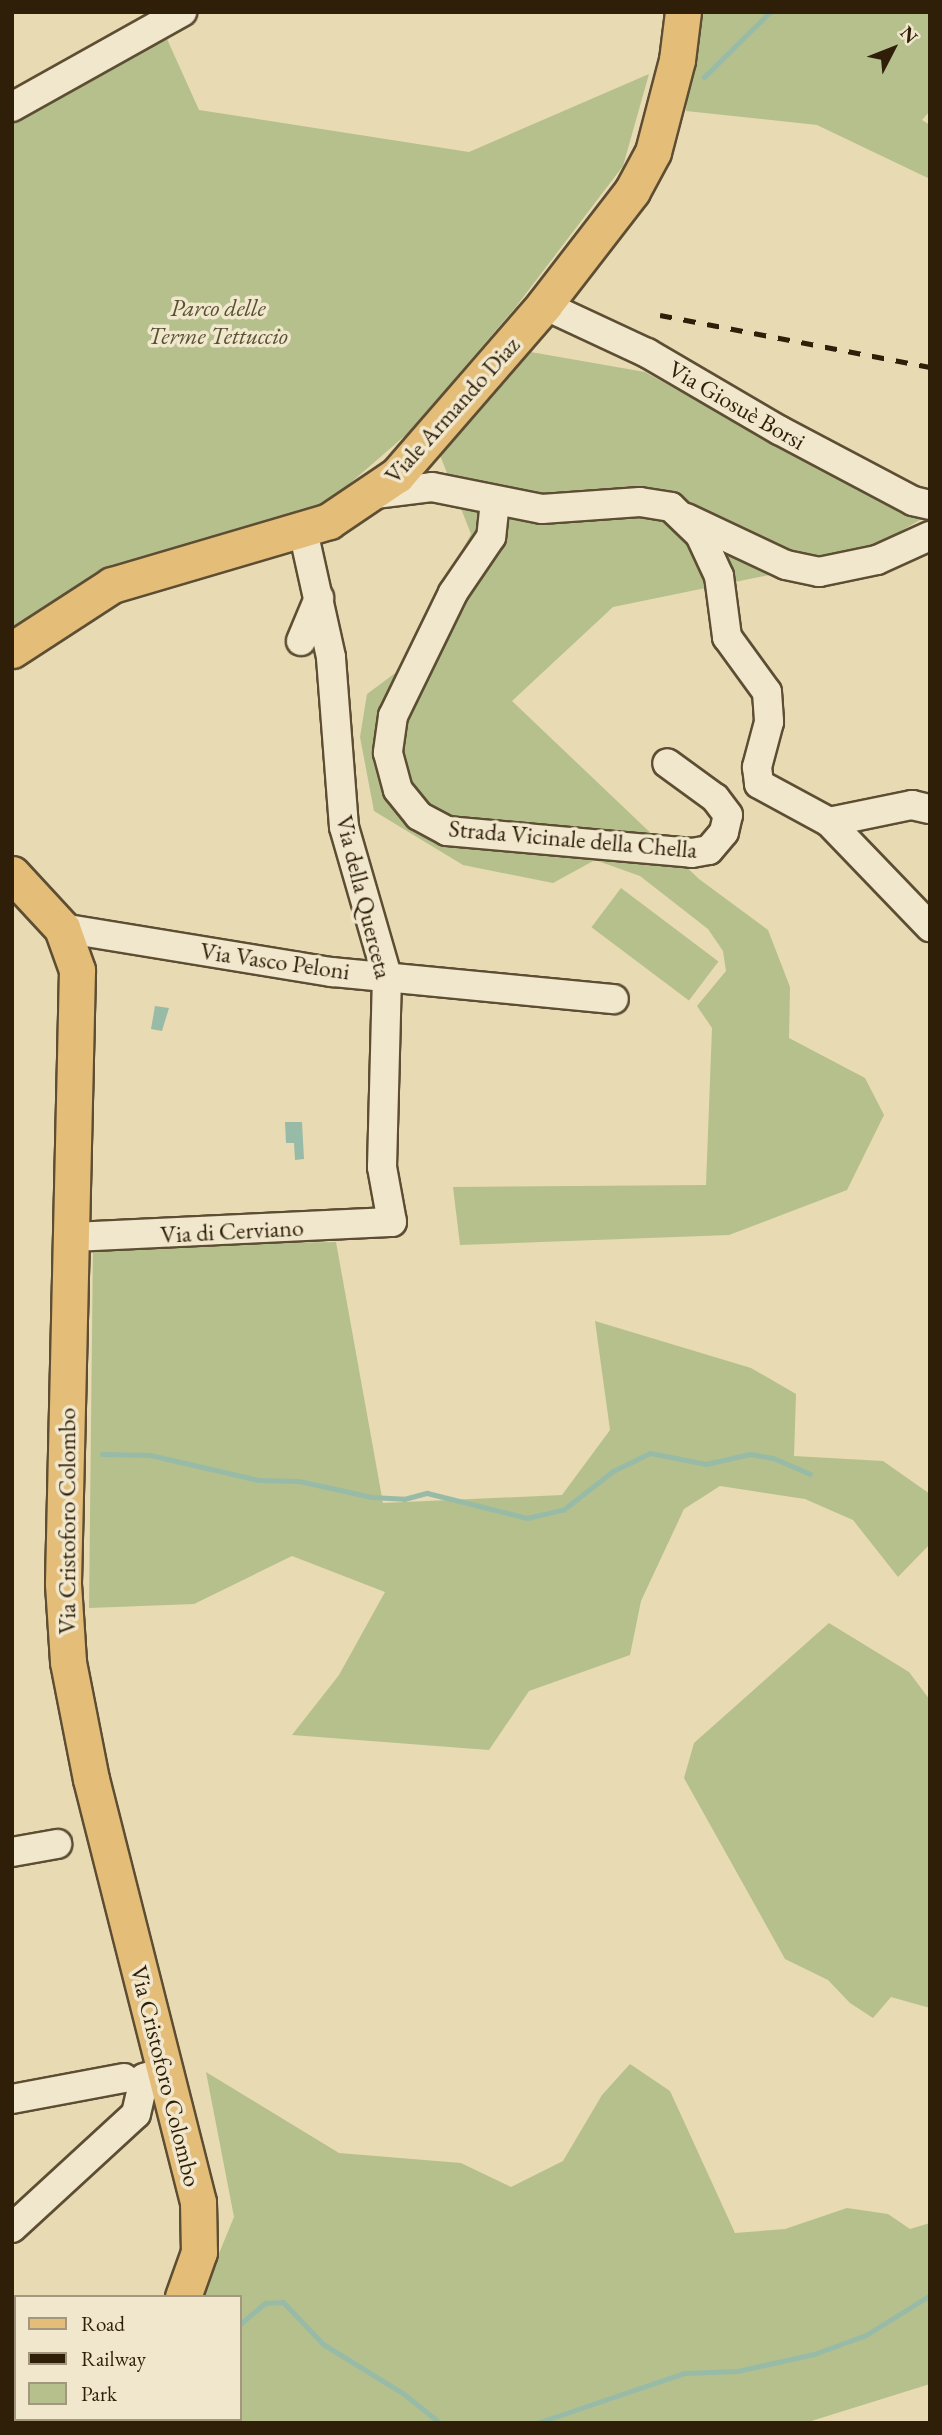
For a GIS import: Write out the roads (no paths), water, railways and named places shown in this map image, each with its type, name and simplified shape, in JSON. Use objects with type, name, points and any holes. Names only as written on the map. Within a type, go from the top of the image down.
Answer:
[{"type":"main road","name":"Viale Armando Diaz","points":[[12,650],[123,580],[303,531],[374,494],[421,449],[544,305],[625,201],[653,152],[677,60],[683,12]]},
{"type":"main road","name":"Via Cristoforo Colombo","points":[[12,874],[62,928],[72,947],[79,1003],[63,1584],[68,1662],[78,1722],[200,2219],[199,2252],[184,2295]]},
{"type":"street","points":[[12,107],[182,12]]},
{"type":"street","name":"Via Giosuè Borsi","points":[[544,305],[647,353],[779,430],[913,501],[930,505]]},
{"type":"street","points":[[374,494],[447,488],[495,501],[542,509],[640,502],[671,507],[700,535],[719,576],[727,636],[767,692],[768,722],[757,766],[759,784],[829,822],[930,927]]},
{"type":"street","name":"Strada Vicinale della Chella","points":[[495,501],[491,537],[453,593],[393,716],[388,753],[398,790],[419,816],[447,831],[692,853],[709,850],[724,832],[728,815],[715,798],[667,763]]},
{"type":"street","points":[[686,519],[786,565],[819,572],[877,560],[930,536]]},
{"type":"street","name":"Via della Querceta","points":[[303,531],[331,657],[344,827],[387,976],[383,1167],[393,1223]]},
{"type":"street","points":[[300,641],[319,598]]},
{"type":"street","points":[[829,822],[912,805],[930,809]]},
{"type":"street","name":"Via Vasco Peloni","points":[[62,928],[332,972],[614,999]]},
{"type":"street","name":"Via di Cerviano","points":[[71,1237],[393,1223]]},
{"type":"street","points":[[12,1852],[57,1843]]},
{"type":"street","points":[[12,2228],[136,2114],[144,2078],[164,2071]]},
{"type":"street","points":[[12,2099],[124,2078]]},
{"type":"waterway","points":[[704,77],[770,12]]},
{"type":"waterway","points":[[102,1454],[150,1455],[258,1480],[299,1481],[371,1497],[404,1499],[427,1493],[527,1518],[563,1510],[613,1471],[650,1453],[706,1464],[750,1454],[773,1458],[810,1474]]},
{"type":"waterway","points":[[537,2423],[684,2373],[737,2371],[814,2354],[866,2335],[930,2295]]},
{"type":"waterway","points":[[242,2322],[265,2303],[283,2302],[323,2344],[404,2394],[440,2423]]},
{"type":"railway","points":[[660,315],[930,367]]},
{"type":"park label","name":"Parco delle Terme Tettuccio","points":[[218,322]]}]
